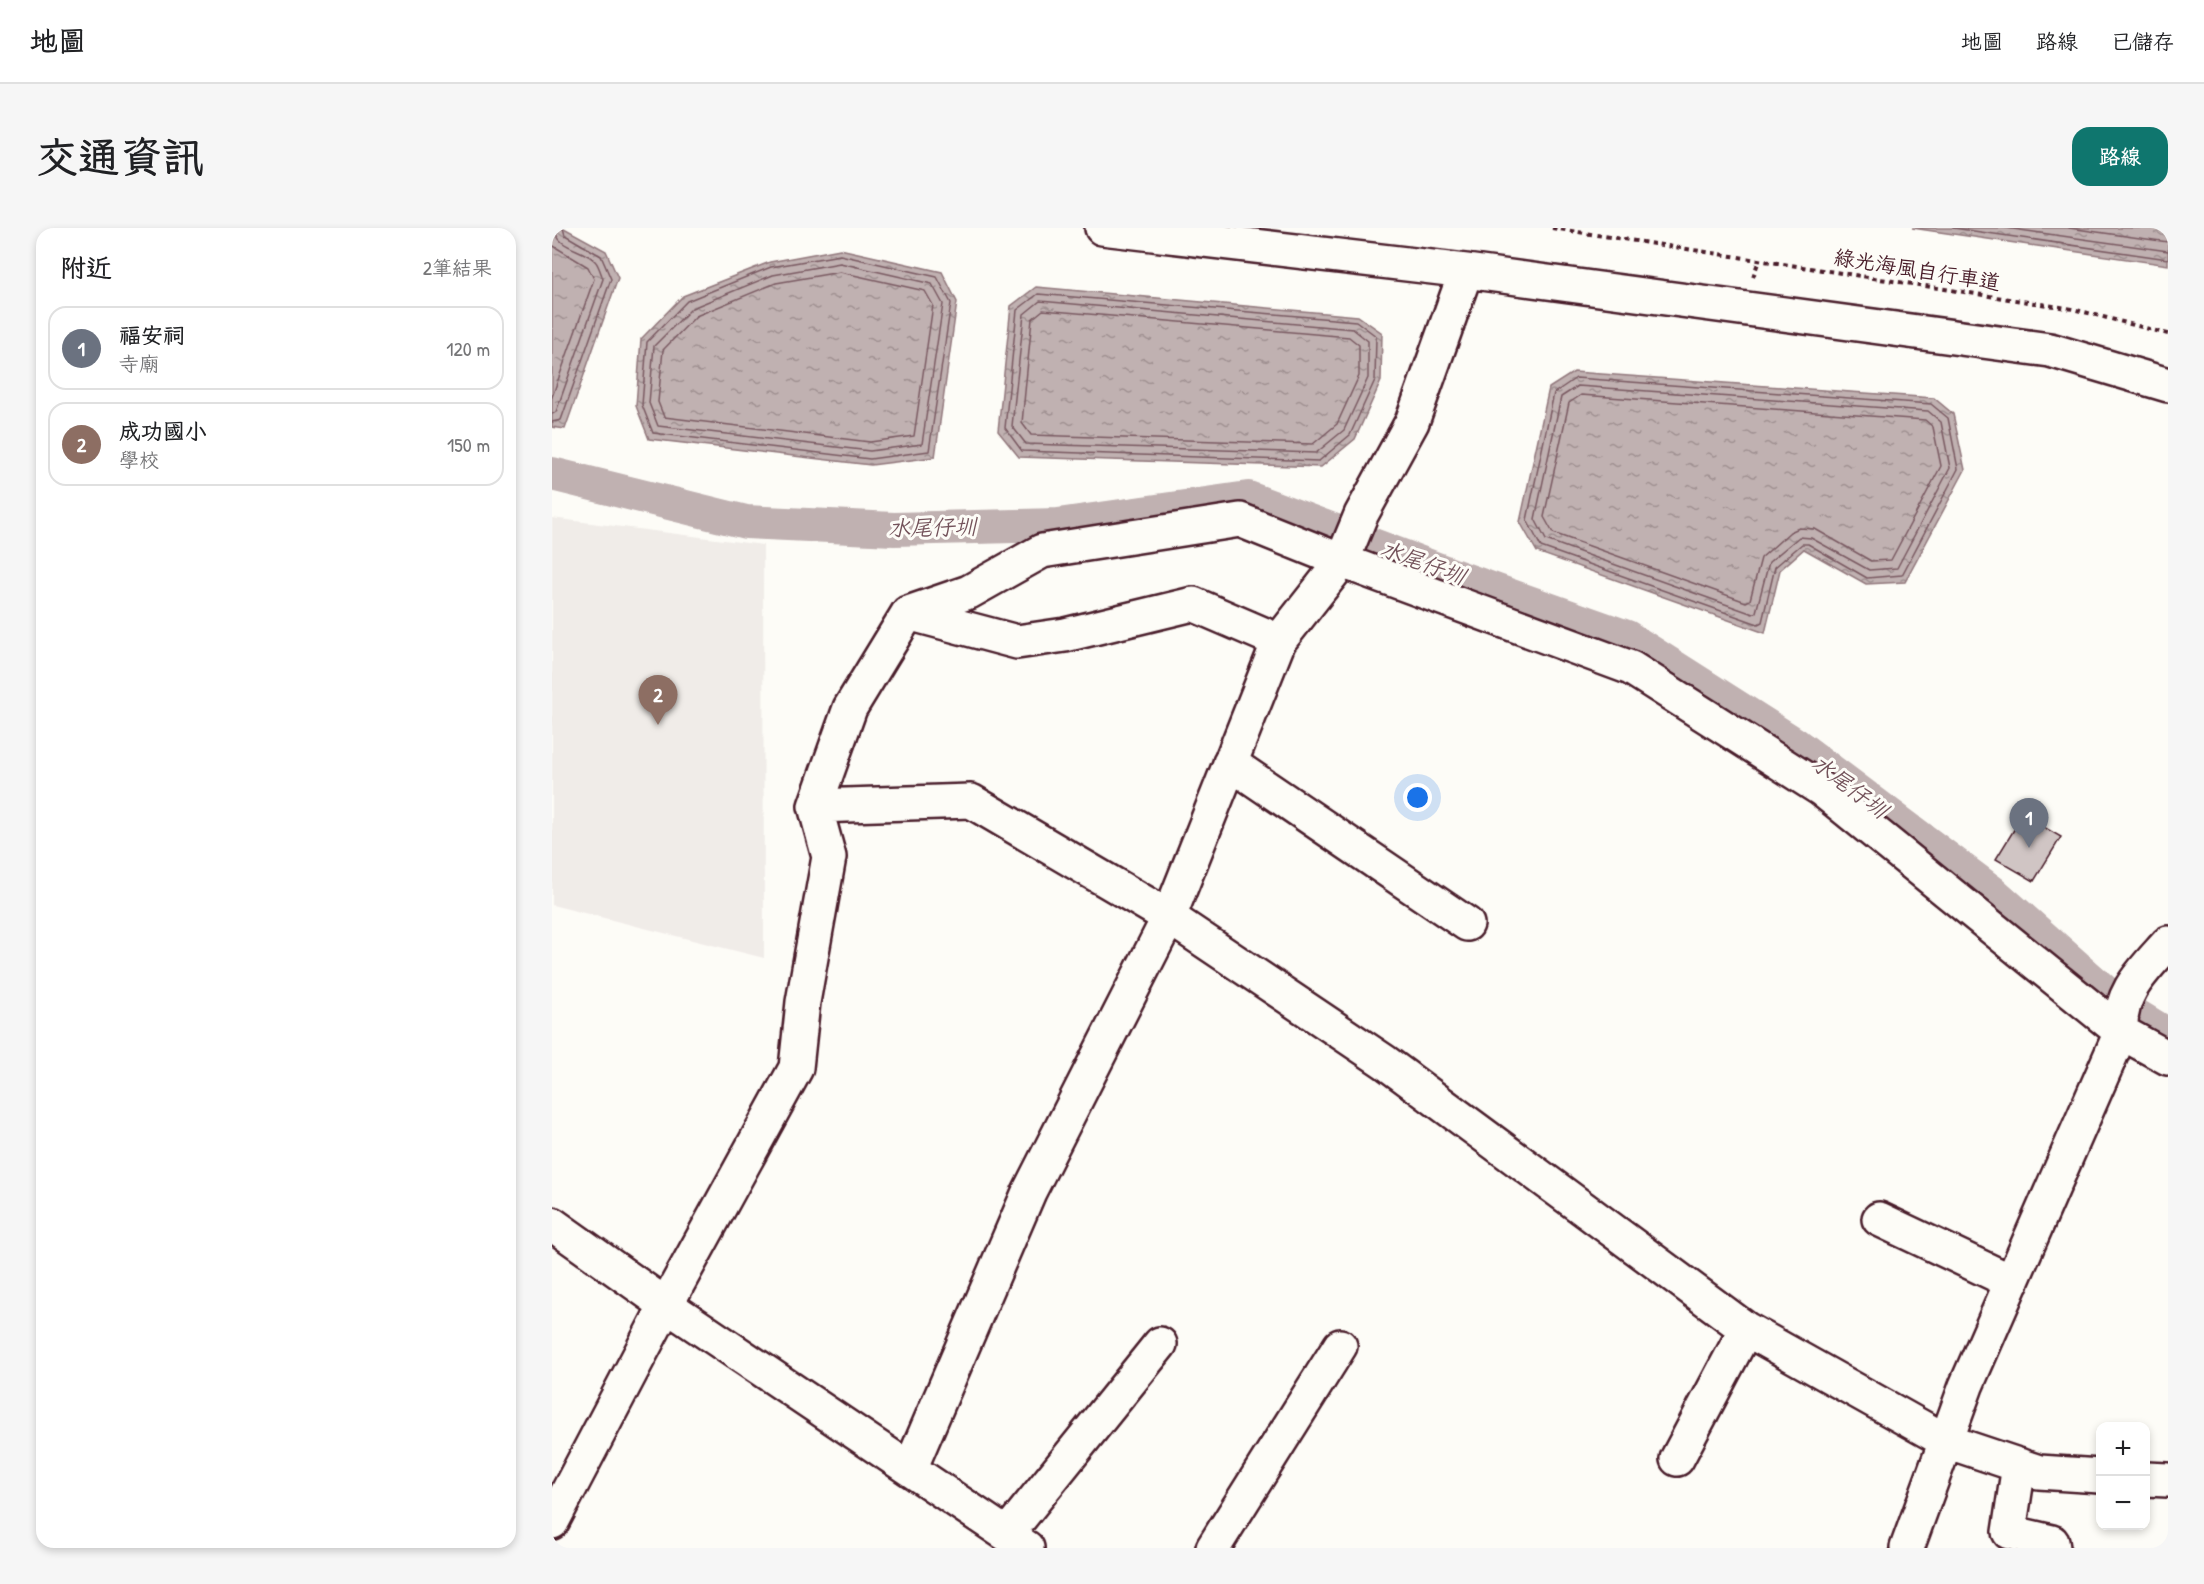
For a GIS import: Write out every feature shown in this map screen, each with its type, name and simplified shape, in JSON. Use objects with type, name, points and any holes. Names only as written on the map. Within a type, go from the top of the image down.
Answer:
[{"type":"street","points":[[1102,228],[1466,271],[2050,350],[2168,385]]},
{"type":"street","points":[[910,1469],[1029,1192],[1168,917],[1279,641],[1342,561],[1361,515],[1412,422],[1466,271]]},
{"type":"street","points":[[552,1522],[666,1305],[796,1068],[803,1002],[829,856],[815,806],[850,708],[908,613],[969,592],[1042,550],[1240,520],[1342,561],[1631,668],[1821,789],[2120,1024],[2168,1058]]},
{"type":"street","points":[[908,613],[1017,642],[1065,635],[1193,604],[1279,641]]},
{"type":"street","points":[[1230,763],[1467,924]]},
{"type":"street","points":[[815,806],[971,801],[1168,917],[1385,1062],[1746,1329],[1946,1441],[2040,1472],[2096,1476]]},
{"type":"street","points":[[1907,1548],[1966,1386],[2120,1024],[2133,983],[2168,943]]},
{"type":"street","points":[[1879,1219],[2012,1282]]},
{"type":"street","points":[[552,1224],[666,1305],[1017,1541],[1161,1344]]},
{"type":"street","points":[[1677,1459],[1746,1329]]},
{"type":"street","points":[[1213,1548],[1340,1346]]},
{"type":"street","points":[[2019,1465],[2009,1533],[2052,1542],[2053,1548]]},
{"type":"street","points":[[2150,1479],[2168,1480]]},
{"type":"path","name":"綠光海風自行車道","points":[[1552,228],[2073,309],[2168,334]]},
{"type":"shaded area","points":[[552,518],[763,545],[764,958],[552,905]]},
{"type":"water","points":[[552,228],[564,228],[606,251],[618,278],[565,429],[552,427]]},
{"type":"water","points":[[1912,228],[2168,228],[2168,265]]},
{"type":"water","points":[[840,249],[942,272],[957,302],[935,457],[871,465],[649,439],[636,406],[641,339],[683,296],[770,262]]},
{"type":"water","points":[[1036,287],[1358,316],[1382,333],[1381,381],[1355,439],[1321,467],[1019,457],[998,431],[1011,306]]},
{"type":"water","points":[[1574,372],[1934,398],[1953,414],[1965,470],[1905,582],[1866,584],[1804,549],[1780,570],[1765,633],[1537,552],[1520,522],[1549,388]]},
{"type":"building","points":[[2023,815],[2061,837],[2034,881],[1996,859]]},
{"type":"waterway","name":"水尾仔圳","points":[[552,474],[746,522],[894,529],[1058,525],[1248,498],[1455,576],[1627,637],[1795,744],[1991,891],[2105,992],[2168,1035]]},
{"type":"place","name":"成功國小","points":[[658,725]]},
{"type":"place","name":"福安祠","points":[[2029,848]]}]
